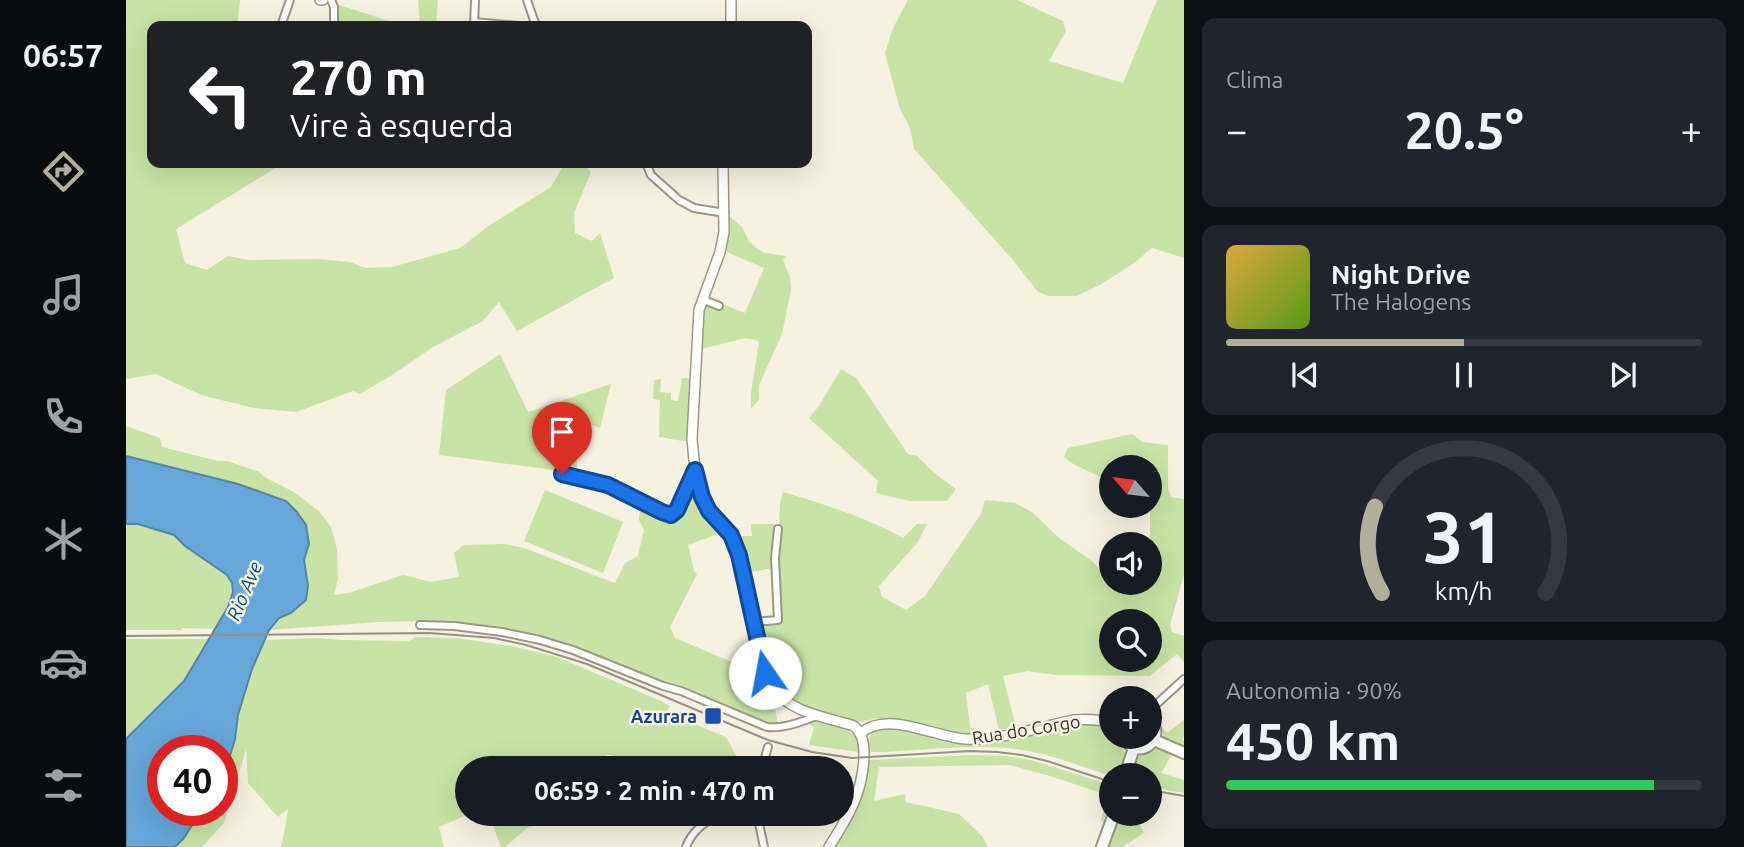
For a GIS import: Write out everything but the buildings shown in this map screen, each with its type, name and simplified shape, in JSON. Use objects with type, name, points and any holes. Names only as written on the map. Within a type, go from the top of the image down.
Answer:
[{"type":"main road","points":[[1162,743],[1184,753]]},
{"type":"main road","points":[[1102,847],[1110,826]]},
{"type":"street","points":[[283,21],[290,0]]},
{"type":"street","points":[[331,0],[334,21]]},
{"type":"street","points":[[474,21],[475,0]]},
{"type":"street","points":[[527,0],[534,21]]},
{"type":"street","points":[[731,0],[731,21]]},
{"type":"street","points":[[648,168],[650,174],[679,200],[694,208],[724,213]]},
{"type":"street","points":[[723,168],[724,232],[720,252],[699,310],[692,439],[695,470],[702,497],[709,511],[731,535],[739,555],[765,673],[772,688],[784,701],[796,708],[854,726],[861,733],[864,750],[861,786],[854,806],[829,847]]},
{"type":"street","points":[[704,300],[719,306]]},
{"type":"street","points":[[562,474],[608,485],[671,515],[677,510],[695,470]]},
{"type":"street","points":[[754,622],[778,620],[775,558],[778,529]]},
{"type":"street","points":[[420,625],[502,632],[540,640],[681,691],[767,727],[791,724],[818,715]]},
{"type":"street","points":[[1162,699],[1184,680]]},
{"type":"street","name":"Rua do Corgo","points":[[861,733],[879,723],[915,727],[943,736],[985,739],[1073,720],[1099,721]]},
{"type":"street","points":[[765,756],[768,747]]},
{"type":"street","points":[[686,847],[700,826]]},
{"type":"street","points":[[760,826],[764,847]]},
{"type":"green space","points":[[126,0],[240,0],[238,21],[147,21],[147,168],[276,168],[176,229],[185,263],[207,270],[228,256],[248,260],[318,259],[349,262],[366,268],[392,267],[460,248],[490,225],[551,187],[562,168],[587,168],[591,172],[574,213],[575,233],[592,241],[600,233],[614,278],[517,331],[499,302],[483,321],[433,347],[360,394],[353,391],[296,412],[254,408],[201,395],[156,374],[126,379]]},
{"type":"green space","points":[[418,0],[438,0],[436,21],[420,21]]},
{"type":"green space","points":[[908,0],[1017,0],[1063,21],[1066,31],[1049,61],[1123,83],[1157,0],[1184,0],[1184,258],[1152,248],[1100,285],[1076,296],[1049,296],[1038,292],[914,149],[910,128],[900,109],[885,53],[893,28]]},
{"type":"green space","points":[[336,4],[389,21],[335,21]]},
{"type":"green space","points":[[728,215],[742,227],[756,248],[765,253],[787,256],[783,260],[790,277],[791,290],[782,334],[759,385],[759,400],[751,409],[759,341],[746,338],[705,348],[700,352],[704,306],[721,310],[725,305],[745,313],[764,268],[726,250]]},
{"type":"green space","points":[[500,354],[528,412],[611,384],[600,428],[576,419],[577,474],[439,455],[446,390]]},
{"type":"green space","points":[[841,369],[856,378],[908,454],[917,456],[956,489],[947,501],[909,501],[876,493],[878,481],[809,418]]},
{"type":"green space","points":[[682,378],[690,378],[689,442],[659,437],[660,400],[653,399],[654,380],[661,379],[660,392],[671,393],[671,400],[678,401]]},
{"type":"green space","points":[[126,426],[160,438],[162,447],[227,461],[260,472],[264,477],[294,492],[320,512],[331,527],[337,549],[338,579],[334,595],[349,593],[403,575],[431,582],[459,577],[454,553],[464,545],[505,544],[524,548],[615,583],[625,563],[638,556],[644,530],[639,520],[640,509],[645,507],[668,517],[674,516],[693,482],[723,532],[688,545],[697,574],[670,627],[675,638],[739,665],[739,672],[763,681],[766,691],[773,696],[778,725],[766,725],[698,694],[573,646],[498,626],[423,621],[269,630],[279,618],[291,613],[306,570],[304,560],[309,544],[238,484],[126,456]]},
{"type":"green space","points":[[1132,434],[1142,442],[1168,445],[1168,489],[1171,497],[1184,499],[1184,574],[1170,625],[1172,632],[1184,636],[1184,662],[1177,654],[1162,666],[1162,609],[1099,609],[1099,672],[1155,672],[1150,676],[1056,675],[1028,671],[1003,676],[1016,727],[999,730],[988,684],[966,693],[971,735],[966,736],[913,721],[878,718],[860,722],[798,704],[777,687],[768,670],[758,625],[779,621],[777,558],[783,492],[859,517],[903,538],[917,524],[927,524],[918,542],[879,586],[882,597],[906,610],[925,596],[981,514],[985,500],[1015,503],[1032,512],[1058,537],[1093,562],[1099,568],[1099,595],[1162,595],[1162,532],[1150,532],[1150,518],[1162,518],[1162,455],[1099,455],[1099,477],[1064,457],[1068,448]]},
{"type":"green space","points":[[545,490],[623,522],[603,573],[524,541]]},
{"type":"green space","points":[[126,524],[170,533],[225,573],[232,584],[232,596],[215,629],[126,630]]},
{"type":"green space","points":[[751,524],[775,524],[773,568],[746,573],[737,536],[752,536]]},
{"type":"green space","points":[[416,637],[456,638],[512,646],[557,657],[670,706],[667,713],[726,737],[736,756],[455,756],[455,820],[439,827],[444,847],[281,847],[288,809],[278,817],[248,783],[246,749],[238,776],[238,735],[236,735],[238,715],[252,669],[265,640],[316,638],[409,641]]},
{"type":"green space","points":[[126,639],[210,639],[184,681],[126,739]]},
{"type":"green space","points":[[817,720],[840,727],[854,735],[859,739],[859,752],[809,745],[814,727],[809,725]]},
{"type":"green space","points":[[1184,720],[1184,747],[1164,737],[1162,727],[1167,733]]},
{"type":"green space","points":[[1088,724],[1099,726],[1099,749],[1123,749],[1126,755],[1124,763],[1099,763],[1099,772],[1046,755],[1006,748],[869,752],[871,733],[887,729],[964,744]]},
{"type":"green space","points":[[1156,749],[1173,753],[1162,771],[1162,763],[1135,763],[1137,757]]},
{"type":"green space","points":[[1007,756],[1031,760],[1099,781],[1099,792],[1010,765],[879,767],[874,801],[905,794],[906,802],[959,814],[982,836],[988,847],[834,847],[847,826],[854,826],[854,812],[864,786],[868,760]]},
{"type":"green space","points":[[1162,773],[1184,780],[1184,793],[1162,789]]},
{"type":"green space","points":[[192,826],[221,826],[202,847],[175,847]]},
{"type":"green space","points":[[493,826],[534,826],[527,828],[505,847],[501,847]]},
{"type":"green space","points":[[1114,826],[1140,826],[1144,833],[1122,847],[1107,847]]},
{"type":"water","name":"Rio Ave","points":[[126,456],[238,484],[286,501],[306,525],[309,544],[304,560],[308,586],[306,600],[291,613],[279,618],[269,630],[252,669],[238,715],[236,735],[147,735],[147,826],[192,826],[175,847],[126,847],[126,739],[184,681],[228,607],[233,592],[232,583],[227,575],[185,546],[174,535],[138,524],[126,524]]},
{"type":"tram line","points":[[126,636],[429,633],[494,638],[587,664],[768,740],[812,752],[852,758],[970,751],[997,752],[1047,761],[1099,778]]},
{"type":"tram line","points":[[1162,792],[1184,796]]},
{"type":"place","name":"Azurara","points":[[713,716]]},
{"type":"route","points":[[562,474],[608,485],[671,515],[677,510],[695,470],[702,497],[709,511],[731,535],[739,555],[765,673]]}]
